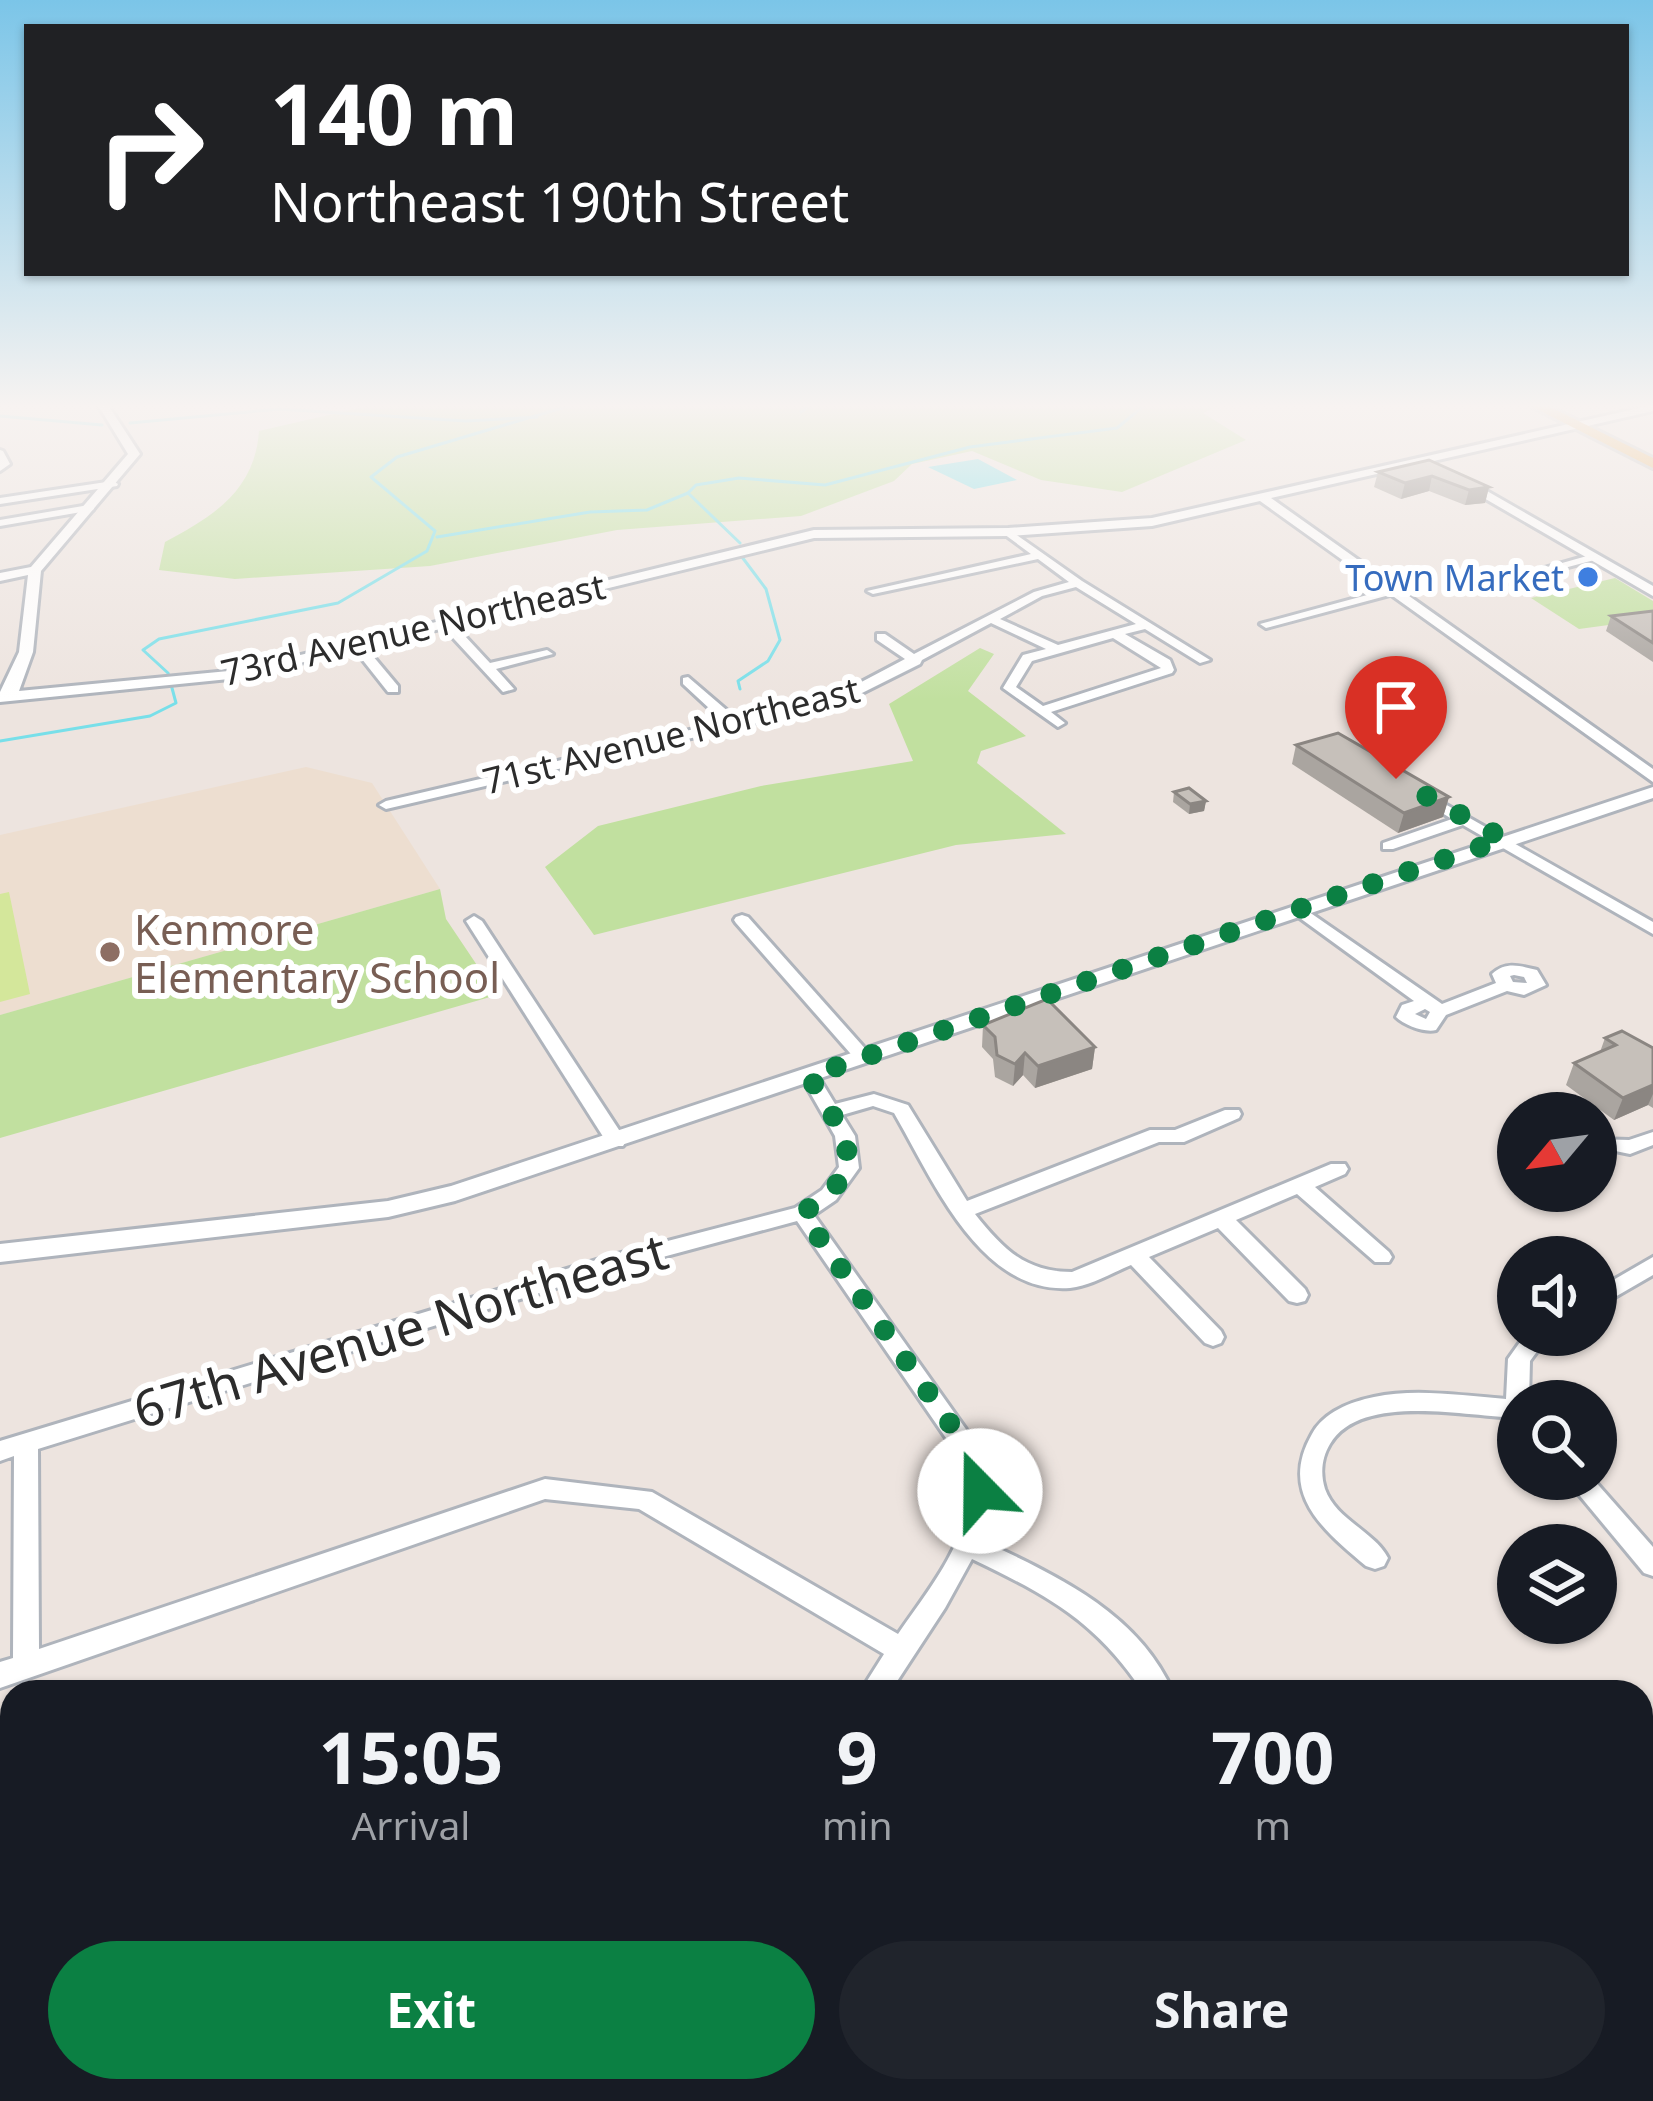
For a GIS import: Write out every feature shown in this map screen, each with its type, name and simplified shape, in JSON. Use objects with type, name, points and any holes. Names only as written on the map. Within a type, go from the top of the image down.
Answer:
[{"type":"street","points":[[4,697],[26,652],[35,570],[94,503]]},
{"type":"street","name":"73rd Avenue Northeast","points":[[4,697],[186,681],[358,646],[814,534],[1008,532],[1152,522],[1244,503]]},
{"type":"street","points":[[1270,503],[1653,777]]},
{"type":"street","points":[[1503,503],[1653,592]]},
{"type":"street","points":[[0,523],[89,508]]},
{"type":"street","points":[[1008,532],[1078,583],[1204,660]]},
{"type":"street","points":[[873,591],[1038,556]]},
{"type":"street","points":[[1508,580],[1594,557]]},
{"type":"street","points":[[0,577],[35,570]]},
{"type":"street","name":"71st Avenue Northeast","points":[[386,805],[837,700],[1038,594],[1078,583]]},
{"type":"street","points":[[1266,624],[1393,591]]},
{"type":"street","points":[[988,621],[1050,650]]},
{"type":"street","points":[[447,624],[508,689]]},
{"type":"street","points":[[1058,723],[1009,688],[1027,658],[1145,625]]},
{"type":"street","points":[[1041,710],[1168,670],[1166,663],[1114,633]]},
{"type":"street","points":[[881,637],[916,662]]},
{"type":"street","points":[[358,646],[393,689]]},
{"type":"street","points":[[488,667],[547,653]]},
{"type":"street","points":[[688,681],[735,725]]},
{"type":"street","points":[[1406,785],[1653,929]]},
{"type":"street","points":[[0,1253],[388,1209],[455,1193],[1653,792]]},
{"type":"street","points":[[1388,846],[1463,820]]},
{"type":"street","points":[[1299,910],[1434,1006],[1506,985]]},
{"type":"street","points":[[742,920],[863,1057]]},
{"type":"street","points":[[474,921],[616,1141]]},
{"type":"street","points":[[809,1076],[845,1136],[849,1168],[829,1195],[802,1213],[968,1449],[978,1476],[980,1507],[967,1545],[882,1680]]},
{"type":"street","points":[[832,1111],[874,1100],[896,1105],[964,1210],[1006,1262],[1047,1284],[1074,1280],[1338,1169]]},
{"type":"street","points":[[964,1210],[1157,1135],[1177,1137],[1232,1114]]},
{"type":"street","points":[[1617,1146],[1630,1147],[1653,1138]]},
{"type":"street","points":[[1300,1185],[1382,1257]]},
{"type":"street","name":"67th Avenue Northeast","points":[[0,1451],[606,1265],[802,1213]]},
{"type":"street","points":[[1221,1218],[1297,1295]]},
{"type":"street","points":[[1134,1255],[1213,1337]]},
{"type":"street","points":[[1617,1287],[1653,1265]]},
{"type":"street","points":[[1375,1558],[1332,1522],[1312,1492],[1309,1464],[1318,1436],[1341,1415],[1375,1406],[1497,1409]]},
{"type":"street","points":[[26,1442],[26,1665]]},
{"type":"street","points":[[0,1675],[545,1489],[643,1499],[901,1650]]},
{"type":"street","points":[[1596,1500],[1653,1565]]},
{"type":"street","points":[[967,1545],[1067,1593],[1107,1621],[1150,1680]]},
{"type":"shaded area","name":"Kenmore Elementary School","points":[[306,767],[372,783],[440,889],[0,1015],[0,835]]},
{"type":"green space","points":[[224,503],[835,503],[801,516],[617,530],[430,566],[235,579],[159,570],[165,542]]},
{"type":"green space","points":[[1615,578],[1653,601],[1653,619],[1579,629],[1531,598]]},
{"type":"green space","points":[[980,648],[994,654],[968,691],[1026,736],[981,751],[977,763],[1066,834],[956,845],[594,935],[545,867],[598,826],[761,786],[913,761],[889,704]]},
{"type":"green space","points":[[440,889],[446,919],[497,995],[0,1138],[0,1015]]},
{"type":"green space","points":[[9,892],[30,994],[0,1002],[0,894]]},
{"type":"building","points":[[1653,611],[1653,643],[1611,616]]},
{"type":"building","points":[[1338,733],[1449,797],[1404,813],[1296,745]]},
{"type":"building","points":[[1189,788],[1206,801],[1190,804],[1174,792]]},
{"type":"building","points":[[1047,999],[1095,1047],[1038,1066],[1025,1053],[1015,1064],[997,1055],[995,1037],[983,1025]]},
{"type":"building","points":[[1622,1031],[1653,1048],[1653,1085],[1623,1098],[1574,1063],[1616,1045],[1605,1038]]},
{"type":"waterway","points":[[0,741],[150,716],[176,703],[168,673],[143,650],[159,639],[338,603],[427,551],[435,531],[402,503]]},
{"type":"waterway","points":[[437,537],[590,512],[647,510],[664,503]]},
{"type":"waterway","points":[[698,503],[740,543]]},
{"type":"waterway","points":[[740,689],[738,681],[768,661],[780,640],[766,589],[742,557]]},
{"type":"place","name":"Town Market","points":[[1588,577]]},
{"type":"place","name":"Kenmore Elementary School","points":[[110,952]]},
{"type":"route","points":[[980,1491],[968,1449],[802,1213],[829,1195],[849,1168],[845,1136],[809,1076],[1504,839],[1396,779]]}]
